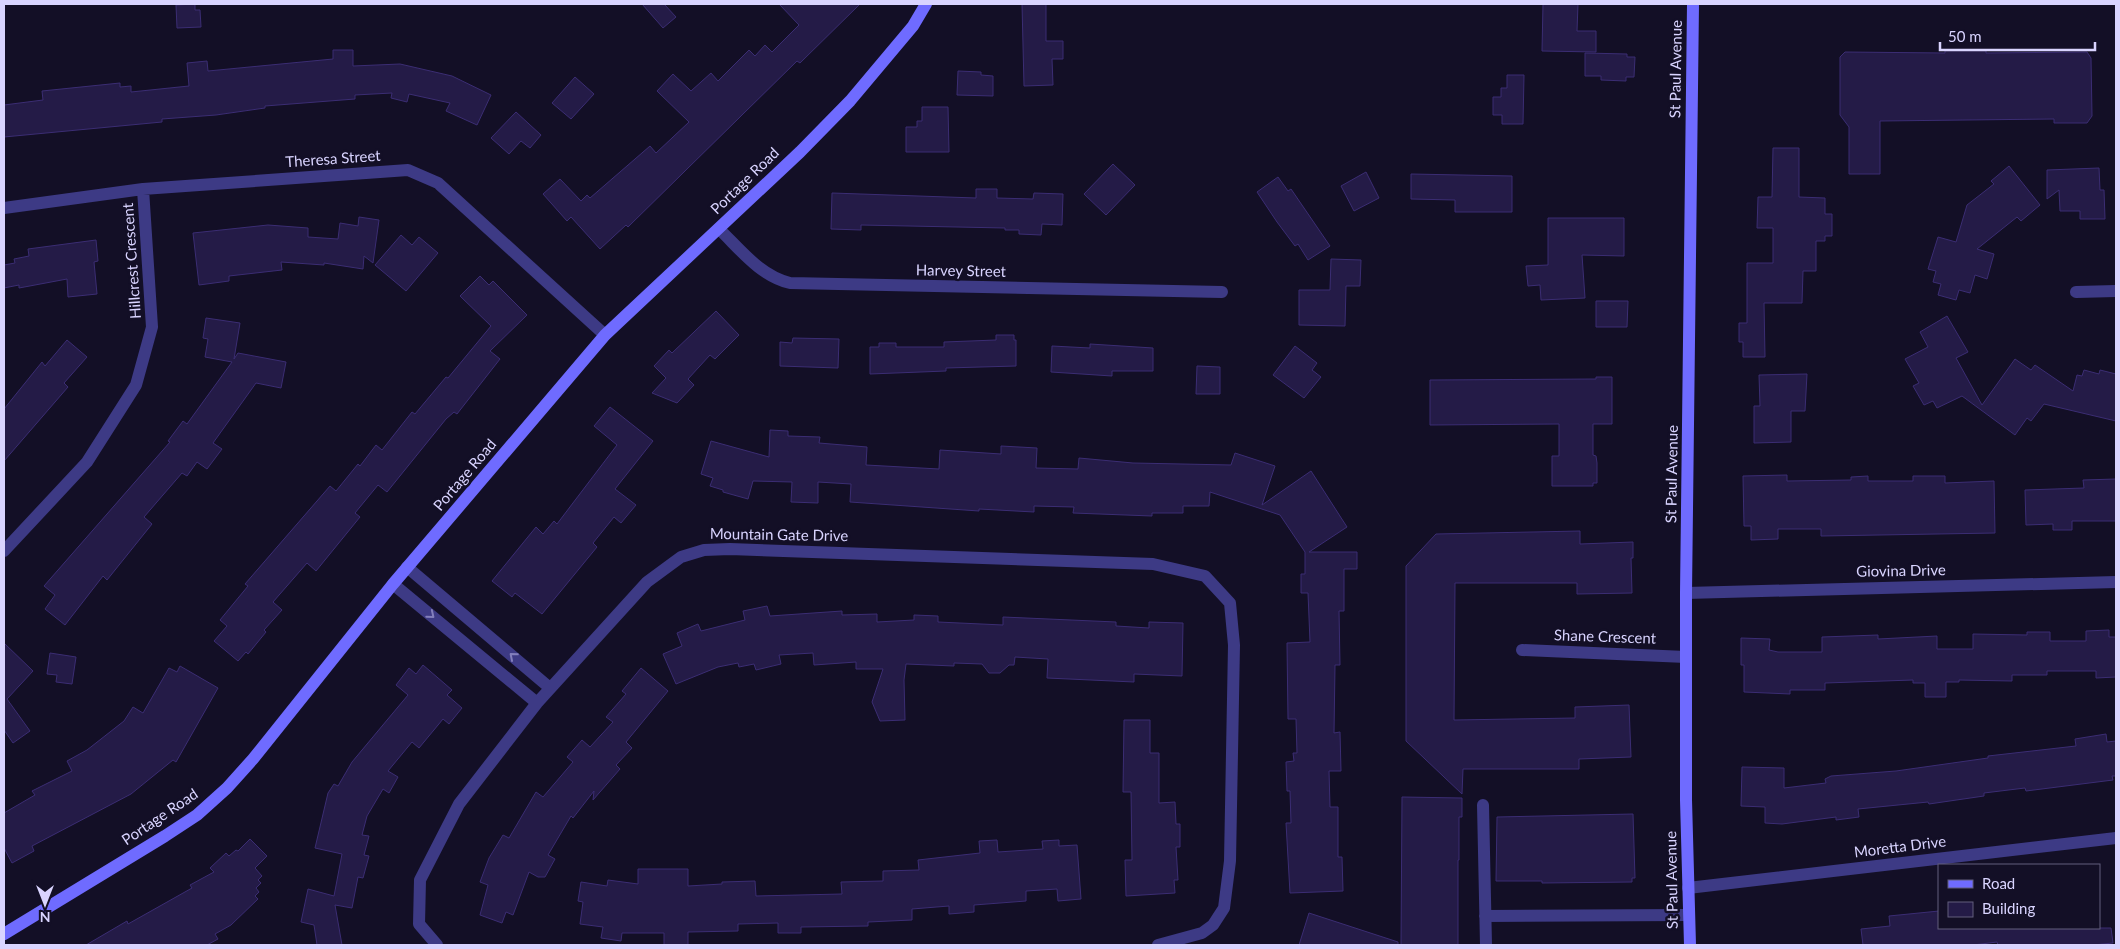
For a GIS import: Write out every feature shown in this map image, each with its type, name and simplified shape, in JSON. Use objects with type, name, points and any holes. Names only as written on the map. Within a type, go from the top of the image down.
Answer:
[{"type":"street","name":"Portage Road","points":[[4,934],[165,836],[197,815],[215,799],[253,759],[393,584],[605,335],[719,229],[850,101],[913,26],[926,4]]},
{"type":"street","name":"St Paul Avenue","points":[[1690,945],[1688,915],[1686,593],[1693,4]]},
{"type":"street","name":"Theresa Street","points":[[4,208],[143,189],[408,170],[438,183],[605,335]]},
{"type":"street","name":"Hillcrest Crescent","points":[[4,551],[87,462],[136,385],[152,326],[143,189]]},
{"type":"street","name":"Harvey Street","points":[[719,229],[766,274],[776,280],[790,283],[1222,292]]},
{"type":"street","points":[[2076,292],[2116,291]]},
{"type":"street","name":"Mountain Gate Drive","points":[[437,945],[419,924],[420,880],[459,804],[537,703],[647,582],[681,557],[704,550],[772,550],[1152,564],[1206,576],[1230,603],[1234,645],[1230,861],[1224,908],[1213,925],[1202,933],[1158,945]]},
{"type":"street","points":[[407,568],[550,688]]},
{"type":"street","name":"Giovina Drive","points":[[1686,593],[2116,582]]},
{"type":"street","points":[[393,584],[537,703]]},
{"type":"street","name":"Shane Crescent","points":[[1522,650],[1686,657]]},
{"type":"street","points":[[1483,805],[1486,945]]},
{"type":"street","name":"Moretta Drive","points":[[1688,888],[2116,838]]},
{"type":"street","points":[[1486,916],[1688,915]]},
{"type":"building","points":[[195,4],[195,10],[200,10],[201,27],[177,28],[176,5]]},
{"type":"building","points":[[642,4],[664,4],[676,17],[663,28]]},
{"type":"building","points":[[779,4],[860,4],[800,63],[797,61],[628,227],[626,225],[600,249],[571,217],[567,221],[543,194],[560,179],[581,201],[587,195],[590,198],[650,146],[656,153],[689,122],[657,91],[673,74],[691,91],[711,73],[718,81],[749,50],[755,56],[765,45],[772,52],[799,25]]},
{"type":"building","points":[[1022,4],[1046,4],[1046,41],[1063,41],[1063,59],[1052,59],[1053,85],[1024,86]]},
{"type":"building","points":[[1543,4],[1578,4],[1577,31],[1596,31],[1596,52],[1542,51]]},
{"type":"building","points":[[333,50],[353,50],[353,66],[400,64],[452,76],[491,95],[477,125],[446,111],[450,103],[409,94],[407,102],[391,98],[392,93],[355,95],[355,99],[265,106],[265,108],[216,115],[162,119],[162,122],[4,137],[4,105],[43,100],[42,91],[120,83],[120,87],[131,86],[131,92],[189,86],[187,63],[207,61],[208,71],[333,59]]},
{"type":"building","points":[[1945,50],[1986,50],[1986,53],[2087,52],[2091,58],[2092,116],[2087,123],[2054,123],[2054,119],[1880,121],[1880,174],[1849,174],[1849,127],[1840,115],[1840,57],[1845,52],[1945,53]]},
{"type":"building","points":[[1585,53],[1627,54],[1627,57],[1635,57],[1634,77],[1626,77],[1626,81],[1601,80],[1601,76],[1585,76]]},
{"type":"building","points":[[958,71],[981,72],[981,75],[993,76],[993,96],[957,95]]},
{"type":"building","points":[[1507,75],[1524,75],[1523,124],[1502,124],[1502,115],[1493,115],[1493,97],[1501,97],[1501,88],[1507,88]]},
{"type":"building","points":[[575,77],[594,94],[571,119],[552,103]]},
{"type":"building","points":[[922,107],[948,107],[949,152],[906,152],[906,127],[917,127],[917,121],[922,121]]},
{"type":"building","points":[[516,112],[541,135],[530,148],[521,141],[509,154],[491,138]]},
{"type":"building","points":[[1773,148],[1799,148],[1799,197],[1825,198],[1825,214],[1832,214],[1832,236],[1825,236],[1825,241],[1816,241],[1816,271],[1803,271],[1802,303],[1764,303],[1765,357],[1743,357],[1743,342],[1739,342],[1739,323],[1747,323],[1747,263],[1773,263],[1773,228],[1757,228],[1758,197],[1772,197]]},
{"type":"building","points":[[1113,164],[1135,185],[1106,215],[1084,194]]},
{"type":"building","points":[[2009,166],[2040,205],[2021,221],[2017,217],[1977,249],[1994,254],[1987,279],[1975,275],[1970,293],[1959,290],[1956,300],[1938,295],[1941,284],[1933,282],[1936,271],[1928,269],[1938,237],[1956,242],[1967,205],[1994,184],[1991,181]]},
{"type":"building","points":[[2099,168],[2100,190],[2104,190],[2105,219],[2080,219],[2080,211],[2060,211],[2059,190],[2047,199],[2047,170]]},
{"type":"building","points":[[1366,172],[1379,198],[1354,211],[1341,186]]},
{"type":"building","points":[[1411,174],[1512,176],[1512,212],[1455,212],[1455,200],[1411,199]]},
{"type":"building","points":[[1278,177],[1288,191],[1291,189],[1330,246],[1308,260],[1298,244],[1295,246],[1277,222],[1257,192]]},
{"type":"building","points":[[976,189],[997,189],[997,198],[1033,199],[1034,193],[1063,194],[1062,225],[1042,224],[1041,235],[1019,234],[1019,230],[1005,230],[1005,228],[861,225],[861,230],[831,229],[832,193],[976,198]]},
{"type":"building","points":[[359,217],[379,220],[373,263],[364,256],[363,269],[324,263],[324,265],[281,262],[282,270],[229,276],[229,281],[199,285],[193,233],[268,225],[308,228],[308,237],[338,239],[340,223],[358,226]]},
{"type":"building","points":[[1548,218],[1624,218],[1624,256],[1582,255],[1585,298],[1541,300],[1540,285],[1528,286],[1526,266],[1548,265]]},
{"type":"building","points":[[401,235],[412,245],[419,237],[438,253],[406,291],[375,265]]},
{"type":"building","points":[[96,240],[98,261],[94,262],[97,294],[68,297],[67,279],[19,288],[19,285],[4,288],[4,265],[15,263],[14,259],[29,256],[28,249]]},
{"type":"building","points":[[1331,259],[1361,260],[1360,286],[1346,286],[1345,326],[1299,325],[1299,290],[1330,290]]},
{"type":"building","points":[[480,276],[489,285],[493,281],[527,315],[490,351],[500,359],[457,414],[454,412],[446,419],[387,492],[378,485],[355,513],[360,517],[316,571],[307,563],[273,602],[282,610],[264,630],[266,632],[248,654],[246,652],[238,661],[214,641],[227,626],[220,620],[248,586],[245,584],[330,486],[336,491],[358,464],[360,466],[376,445],[382,450],[412,412],[415,414],[491,326],[460,296]]},
{"type":"building","points":[[1596,301],[1628,301],[1627,327],[1596,327]]},
{"type":"building","points":[[716,311],[739,335],[715,359],[710,355],[688,379],[694,385],[677,403],[652,393],[666,378],[654,366],[669,350],[672,353]]},
{"type":"building","points":[[1947,316],[1968,352],[1956,358],[1982,405],[2015,359],[2031,370],[2035,365],[2073,391],[2077,375],[2082,376],[2084,370],[2099,374],[2100,370],[2116,374],[2116,421],[2044,404],[2031,421],[2027,418],[2015,435],[1962,396],[1937,408],[1933,401],[1924,405],[1913,386],[1919,383],[1905,359],[1928,347],[1920,332]]},
{"type":"building","points":[[206,318],[240,323],[234,359],[238,353],[286,362],[281,388],[256,383],[213,443],[222,449],[207,469],[197,462],[187,476],[182,473],[144,517],[152,524],[107,580],[103,576],[65,625],[45,609],[55,595],[44,586],[170,442],[168,441],[183,421],[187,424],[232,362],[205,357],[208,339],[203,338]]},
{"type":"building","points":[[996,335],[1014,335],[1014,340],[1016,340],[1016,366],[946,368],[946,371],[870,374],[870,347],[879,347],[879,343],[896,343],[896,347],[944,347],[944,342],[996,340]]},
{"type":"building","points":[[793,338],[839,339],[838,368],[780,366],[780,342],[792,343]]},
{"type":"building","points":[[67,340],[87,357],[64,383],[68,387],[4,461],[4,409],[42,362],[45,366]]},
{"type":"building","points":[[1090,344],[1153,348],[1153,371],[1112,371],[1112,376],[1051,372],[1052,346],[1090,348]]},
{"type":"building","points":[[1295,346],[1317,363],[1312,370],[1321,377],[1304,398],[1273,375]]},
{"type":"building","points":[[1197,366],[1220,367],[1220,394],[1196,394]]},
{"type":"building","points":[[1807,374],[1805,411],[1791,411],[1791,442],[1754,443],[1754,406],[1760,406],[1759,375]]},
{"type":"building","points":[[1596,377],[1612,377],[1612,424],[1593,424],[1593,455],[1596,456],[1597,463],[1597,483],[1593,483],[1593,486],[1552,486],[1552,456],[1559,456],[1559,424],[1430,425],[1430,380],[1596,379]]},
{"type":"building","points":[[610,407],[653,441],[615,489],[636,505],[621,523],[614,517],[593,543],[597,547],[542,614],[515,593],[512,597],[492,581],[536,527],[543,534],[554,521],[557,524],[617,445],[594,426]]},
{"type":"building","points":[[770,430],[788,431],[788,436],[820,437],[819,443],[867,447],[866,465],[939,469],[940,450],[1001,454],[1001,446],[1037,448],[1036,468],[1078,469],[1079,458],[1133,463],[1231,465],[1235,453],[1275,466],[1262,505],[1311,471],[1347,527],[1309,552],[1357,552],[1357,569],[1344,569],[1344,611],[1339,611],[1340,665],[1335,665],[1334,733],[1340,732],[1341,771],[1329,771],[1330,807],[1338,807],[1338,857],[1342,857],[1343,891],[1290,893],[1286,823],[1291,823],[1290,791],[1287,791],[1286,762],[1294,761],[1293,753],[1297,753],[1296,719],[1288,719],[1287,643],[1310,642],[1308,593],[1301,593],[1301,574],[1305,574],[1305,552],[1280,515],[1210,492],[1209,506],[1183,506],[1183,513],[1152,513],[1152,516],[1073,513],[1074,507],[1034,506],[1034,512],[979,509],[979,511],[850,502],[851,484],[818,482],[818,503],[791,502],[792,482],[753,481],[748,499],[710,486],[713,478],[701,474],[711,441],[769,457]]},
{"type":"building","points":[[1787,475],[1787,481],[1851,480],[1851,477],[1868,476],[1868,481],[1913,481],[1913,476],[1945,476],[1945,483],[1994,481],[1995,533],[1821,536],[1821,529],[1778,529],[1778,539],[1751,540],[1751,526],[1744,526],[1743,476]]},
{"type":"building","points":[[2116,479],[2116,521],[2072,521],[2072,530],[2053,530],[2053,524],[2026,525],[2025,490],[2084,488],[2083,480]]},
{"type":"building","points":[[1580,531],[1580,544],[1633,542],[1633,558],[1631,558],[1632,593],[1577,594],[1577,583],[1455,583],[1454,720],[1575,718],[1575,707],[1629,705],[1631,757],[1579,759],[1579,769],[1463,769],[1462,794],[1406,741],[1406,566],[1436,534]]},
{"type":"building","points":[[767,606],[770,616],[842,611],[842,615],[877,614],[877,622],[914,620],[914,615],[938,616],[938,622],[1003,625],[1003,617],[1116,622],[1116,626],[1149,628],[1149,622],[1183,623],[1182,676],[1134,674],[1134,682],[1047,678],[1048,659],[1015,657],[1014,665],[1009,665],[1000,673],[989,673],[982,664],[954,663],[954,666],[906,664],[904,680],[905,720],[880,721],[872,702],[883,669],[856,669],[856,662],[814,665],[813,653],[779,655],[781,664],[756,670],[754,664],[739,667],[738,663],[718,667],[676,684],[663,654],[682,646],[677,633],[698,624],[701,631],[745,620],[743,611]]},
{"type":"building","points":[[2109,630],[2109,637],[2116,637],[2116,677],[2096,678],[2096,671],[2047,671],[2047,675],[2012,675],[2012,681],[1959,680],[1959,682],[1946,682],[1946,697],[1925,697],[1925,683],[1913,683],[1913,680],[1825,683],[1825,690],[1790,690],[1790,694],[1744,692],[1741,638],[1770,639],[1769,650],[1778,652],[1822,652],[1822,637],[1878,635],[1878,639],[1937,636],[1937,649],[1973,649],[1973,634],[2027,635],[2027,632],[2050,632],[2050,641],[2086,641],[2086,631]]},
{"type":"building","points":[[4,643],[33,671],[7,699],[30,731],[13,743],[4,730]]},
{"type":"building","points":[[50,653],[76,657],[72,684],[56,682],[57,675],[47,674]]},
{"type":"building","points":[[423,665],[452,690],[447,695],[462,708],[449,724],[443,719],[419,748],[412,742],[388,771],[398,777],[389,793],[383,789],[367,816],[362,835],[369,836],[364,855],[369,856],[363,878],[358,877],[352,908],[335,905],[342,945],[317,945],[314,925],[301,922],[308,889],[334,896],[342,854],[315,848],[328,793],[334,784],[338,786],[352,762],[408,695],[396,685],[409,668],[416,674]]},
{"type":"building","points":[[180,666],[218,688],[176,762],[173,760],[131,794],[32,846],[34,851],[12,863],[4,848],[4,813],[35,795],[32,791],[72,771],[67,761],[87,750],[124,721],[133,707],[143,713],[169,668],[177,672]]},
{"type":"building","points":[[641,668],[668,691],[626,742],[632,748],[616,765],[620,769],[593,800],[594,791],[573,818],[571,816],[548,855],[555,859],[545,877],[538,877],[529,872],[513,915],[506,912],[502,923],[480,915],[488,885],[480,882],[489,858],[503,835],[509,838],[536,792],[543,797],[573,762],[567,757],[582,740],[590,747],[613,722],[606,717],[626,694],[622,691]]},
{"type":"building","points":[[1124,720],[1150,720],[1150,753],[1159,753],[1159,803],[1175,802],[1176,824],[1180,824],[1180,847],[1176,847],[1178,880],[1174,880],[1175,893],[1126,896],[1125,860],[1132,860],[1131,792],[1123,792]]},
{"type":"building","points":[[2106,734],[2107,742],[2116,741],[2116,776],[2112,776],[2113,780],[2026,791],[2025,788],[1984,793],[1984,796],[1929,804],[1928,802],[1858,809],[1859,817],[1836,820],[1836,817],[1782,824],[1765,823],[1765,807],[1741,806],[1742,767],[1784,768],[1784,788],[1826,783],[1825,779],[1831,776],[1896,771],[1988,758],[1988,756],[2076,746],[2075,739]]},
{"type":"building","points":[[1402,797],[1462,798],[1462,817],[1459,817],[1458,945],[1401,945]]},
{"type":"building","points":[[1633,814],[1635,878],[1632,878],[1632,882],[1542,883],[1542,881],[1496,881],[1497,817]]},
{"type":"building","points":[[250,839],[267,856],[255,868],[262,876],[258,880],[261,883],[256,888],[259,892],[255,896],[258,899],[231,925],[215,934],[218,939],[207,945],[86,945],[127,921],[128,924],[192,888],[190,885],[214,872],[210,868],[226,853],[229,856],[236,850],[238,851]]},
{"type":"building","points":[[997,840],[998,852],[1043,849],[1042,841],[1059,840],[1059,846],[1077,845],[1081,899],[1058,901],[1057,889],[1026,891],[1026,901],[974,905],[974,912],[949,914],[949,906],[912,909],[912,920],[868,922],[868,926],[801,927],[801,933],[778,933],[778,923],[738,924],[738,931],[688,932],[688,945],[664,945],[664,933],[622,933],[621,941],[601,938],[603,927],[580,924],[583,902],[578,901],[581,882],[607,886],[608,880],[638,884],[638,869],[688,869],[688,886],[755,881],[756,896],[842,894],[841,882],[883,881],[883,871],[919,870],[918,860],[980,853],[979,841]]},
{"type":"building","points":[[1938,911],[1938,929],[2111,928],[2113,943],[2093,945],[1998,945],[1997,942],[1973,945],[1863,945],[1861,929],[1890,926],[1889,916]]},
{"type":"building","points":[[1309,913],[1398,942],[1398,945],[1299,945]]}]
